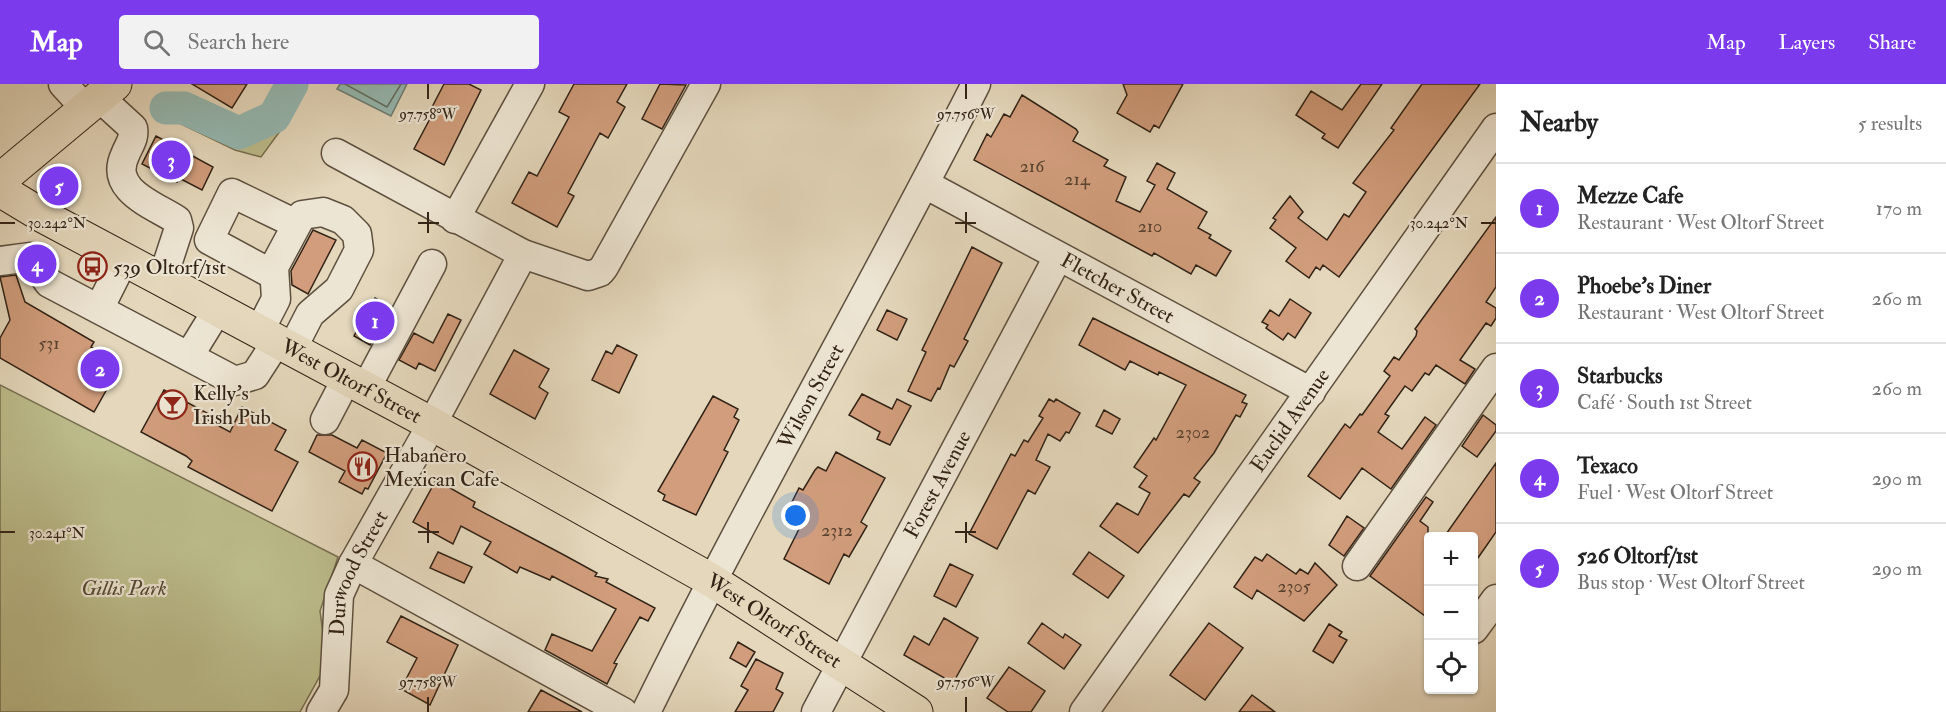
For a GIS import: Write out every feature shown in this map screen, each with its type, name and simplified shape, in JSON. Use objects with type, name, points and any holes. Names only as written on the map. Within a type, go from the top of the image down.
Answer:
[{"type":"main road","points":[[23,202],[100,96]]},
{"type":"main road","name":"West Oltorf Street","points":[[23,202],[162,280],[432,424],[711,580],[916,712]]},
{"type":"street","points":[[63,84],[100,96],[133,128],[134,135],[119,168],[121,180],[128,190],[177,220],[178,228],[162,280]]},
{"type":"street","points":[[455,219],[530,84]]},
{"type":"street","points":[[336,153],[523,254],[588,276],[600,272],[706,84]]},
{"type":"street","name":"Wilson Street","points":[[646,712],[711,580],[925,184],[976,84]]},
{"type":"street","name":"Euclid Avenue","points":[[1083,712],[1496,128]]},
{"type":"street","name":"Fletcher Street","points":[[925,184],[1311,392]]},
{"type":"street","points":[[272,274],[209,240],[218,221],[232,193],[296,224]]},
{"type":"street","points":[[23,202],[30,257],[49,283],[236,381],[255,375],[276,340],[339,289],[359,250],[357,234],[350,226],[333,215],[311,212],[302,215],[272,274],[276,299],[276,340]]},
{"type":"street","name":"Durwood Street","points":[[321,712],[334,690],[339,595],[353,564],[432,424],[523,254]]},
{"type":"street","points":[[0,261],[30,257]]},
{"type":"street","name":"Forest Avenue","points":[[816,712],[1058,257]]},
{"type":"street","points":[[99,309],[124,259]]},
{"type":"street","points":[[326,420],[356,383],[432,264]]},
{"type":"street","points":[[189,356],[218,309]]},
{"type":"street","points":[[1357,566],[1496,368]]},
{"type":"street","points":[[353,564],[623,712]]},
{"type":"street","points":[[1478,622],[1496,599]]},
{"type":"green space","points":[[280,84],[307,84],[283,127],[261,157],[235,150],[169,118],[195,107],[234,122],[253,122],[262,118],[269,110]]},
{"type":"green space","name":"Gillis Park","points":[[0,385],[338,557],[320,611],[327,663],[300,712],[0,712]]},
{"type":"water","points":[[340,84],[407,84],[391,116],[337,89]]},
{"type":"building","points":[[192,84],[247,84],[232,108]]},
{"type":"building","points":[[444,84],[469,84],[481,90],[444,165],[414,149],[433,113],[430,111]]},
{"type":"building","points":[[574,84],[627,84],[617,102],[625,107],[608,138],[600,133],[568,193],[574,196],[557,227],[512,203],[529,172],[537,176],[569,117],[559,112]]},
{"type":"building","points":[[660,84],[686,85],[662,129],[642,119]]},
{"type":"building","points":[[1123,84],[1183,84],[1159,128],[1154,125],[1150,132],[1117,113],[1127,95]]},
{"type":"building","points":[[1361,84],[1382,84],[1338,148],[1322,138],[1325,134],[1296,115],[1311,91],[1342,110]]},
{"type":"building","points":[[1422,84],[1480,84],[1339,277],[1323,265],[1320,270],[1316,267],[1309,278],[1286,261],[1296,248],[1270,228],[1276,220],[1273,218],[1290,196],[1303,212],[1298,218],[1327,240],[1344,214],[1349,217],[1366,192],[1353,183],[1394,130],[1391,128]]},
{"type":"building","points":[[1022,95],[1076,129],[1078,132],[1073,141],[1108,160],[1104,166],[1126,177],[1116,201],[1140,212],[1155,185],[1147,181],[1157,163],[1175,173],[1167,189],[1207,212],[1198,228],[1211,235],[1209,238],[1231,251],[1216,276],[1196,265],[1191,274],[1154,253],[1152,256],[974,160],[987,134],[991,137],[1004,114],[1010,117]]},
{"type":"building","points":[[156,136],[213,167],[202,190],[179,178],[177,182],[142,164]]},
{"type":"building","points":[[1496,217],[1496,287],[1486,302],[1496,308],[1496,318],[1491,326],[1486,323],[1460,360],[1475,369],[1465,384],[1436,365],[1429,375],[1425,373],[1412,391],[1405,386],[1385,414],[1389,416],[1378,432],[1402,449],[1425,417],[1436,425],[1391,489],[1362,468],[1340,499],[1308,476],[1345,424],[1350,428],[1360,414],[1362,415],[1390,376],[1384,371],[1394,357],[1399,360],[1416,336],[1415,329]]},
{"type":"building","points":[[313,230],[336,240],[308,294],[292,285],[291,271]]},
{"type":"building","points":[[972,247],[1002,263],[964,339],[968,341],[954,367],[950,365],[940,389],[938,388],[931,401],[908,391],[926,352],[922,350]]},
{"type":"building","points":[[16,275],[25,302],[94,342],[91,347],[121,364],[94,412],[0,358],[0,338],[10,320],[0,277]]},
{"type":"building","points":[[375,298],[391,307],[370,345],[354,336]]},
{"type":"building","points":[[1290,299],[1311,313],[1295,338],[1288,333],[1283,340],[1266,328],[1268,325],[1262,322],[1270,310],[1279,316]]},
{"type":"building","points":[[887,310],[907,319],[897,340],[877,330]]},
{"type":"building","points":[[448,314],[461,320],[435,371],[419,363],[416,369],[399,360],[414,333],[433,343]]},
{"type":"building","points":[[1093,318],[1246,395],[1242,402],[1247,404],[1240,417],[1236,415],[1214,453],[1194,478],[1200,482],[1189,497],[1184,494],[1138,553],[1100,526],[1117,503],[1138,515],[1150,493],[1139,487],[1147,476],[1134,467],[1154,438],[1156,440],[1186,385],[1159,372],[1158,375],[1130,361],[1125,370],[1079,345]]},
{"type":"building","points":[[617,345],[637,355],[619,393],[592,380],[606,351],[612,354]]},
{"type":"building","points":[[514,350],[549,369],[539,387],[548,393],[535,419],[490,394]]},
{"type":"building","points":[[164,390],[207,413],[204,418],[230,432],[242,407],[286,430],[275,450],[298,462],[272,511],[188,467],[192,461],[186,456],[141,432]]},
{"type":"building","points":[[862,394],[892,409],[897,399],[911,406],[890,445],[877,439],[880,432],[849,415]]},
{"type":"building","points":[[713,396],[738,409],[734,417],[739,420],[724,450],[728,452],[696,515],[663,500],[665,495],[658,491]]},
{"type":"building","points":[[1049,399],[1054,402],[1056,399],[1080,413],[1069,433],[1066,432],[1060,441],[1048,434],[1036,460],[1050,467],[1035,494],[1028,490],[997,549],[969,534],[1011,454],[1015,456],[1024,440],[1028,442],[1043,418],[1039,416]]},
{"type":"building","points":[[1104,410],[1120,419],[1112,434],[1096,426]]},
{"type":"building","points":[[1483,415],[1496,425],[1496,431],[1477,457],[1462,446]]},
{"type":"building","points":[[317,435],[332,435],[357,448],[362,440],[387,453],[368,489],[365,488],[362,494],[339,482],[345,471],[309,452]]},
{"type":"building","points":[[836,452],[885,478],[861,522],[867,526],[849,557],[844,554],[829,584],[784,559],[805,517],[789,508],[799,488],[803,490],[818,467],[826,471]]},
{"type":"building","points":[[1496,463],[1496,532],[1478,558],[1478,532],[1448,532]]},
{"type":"building","points":[[436,480],[475,502],[473,507],[597,573],[595,576],[608,579],[606,582],[655,608],[648,621],[640,617],[614,663],[617,664],[607,684],[545,650],[552,634],[592,651],[616,609],[552,576],[550,580],[520,567],[517,573],[484,554],[491,542],[461,526],[453,544],[413,522]]},
{"type":"building","points":[[1426,497],[1433,502],[1420,521],[1428,527],[1428,532],[1424,532],[1424,615],[1370,576]]},
{"type":"building","points":[[1347,516],[1364,528],[1344,556],[1329,545]]},
{"type":"building","points":[[438,552],[472,567],[464,583],[430,568]]},
{"type":"building","points":[[1089,552],[1124,576],[1108,598],[1073,574]]},
{"type":"building","points":[[1267,554],[1296,574],[1300,569],[1308,574],[1315,563],[1337,585],[1304,621],[1257,590],[1252,599],[1234,587],[1255,557],[1262,561]]},
{"type":"building","points":[[950,564],[973,575],[956,607],[934,596]]},
{"type":"building","points":[[401,616],[458,645],[430,705],[403,690],[407,684],[404,683],[417,658],[387,642]]},
{"type":"building","points":[[944,618],[978,638],[953,683],[904,655],[914,636],[929,645]]},
{"type":"building","points":[[1042,623],[1063,638],[1065,634],[1081,645],[1064,669],[1028,643]]},
{"type":"building","points":[[1209,623],[1243,648],[1205,700],[1170,675]]},
{"type":"building","points":[[1329,624],[1342,632],[1339,636],[1347,640],[1333,663],[1313,651]]},
{"type":"building","points":[[738,642],[755,652],[746,667],[730,658]]},
{"type":"building","points":[[756,659],[783,673],[776,689],[783,693],[773,712],[735,712],[748,690],[741,686]]},
{"type":"building","points":[[1009,667],[1045,691],[1031,712],[1008,712],[987,698]]},
{"type":"building","points":[[541,690],[582,712],[528,712]]},
{"type":"building","points":[[1252,695],[1275,712],[1239,712]]},
{"type":"waterway","points":[[166,108],[184,108],[239,133],[274,117],[292,84]]},
{"type":"place","name":"Starbucks","points":[[171,160]]},
{"type":"place","name":"526 Oltorf/1st","points":[[59,186]]},
{"type":"place","name":"Texaco","points":[[37,264]]},
{"type":"place","name":"539 Oltorf/1st","points":[[92,267]]},
{"type":"place","name":"Mezze Cafe","points":[[375,321]]},
{"type":"place","name":"Phoebe's Diner","points":[[100,369]]},
{"type":"place","name":"Kelly's Irish Pub","points":[[172,405]]},
{"type":"place","name":"Habanero Mexican Cafe","points":[[363,467]]}]
